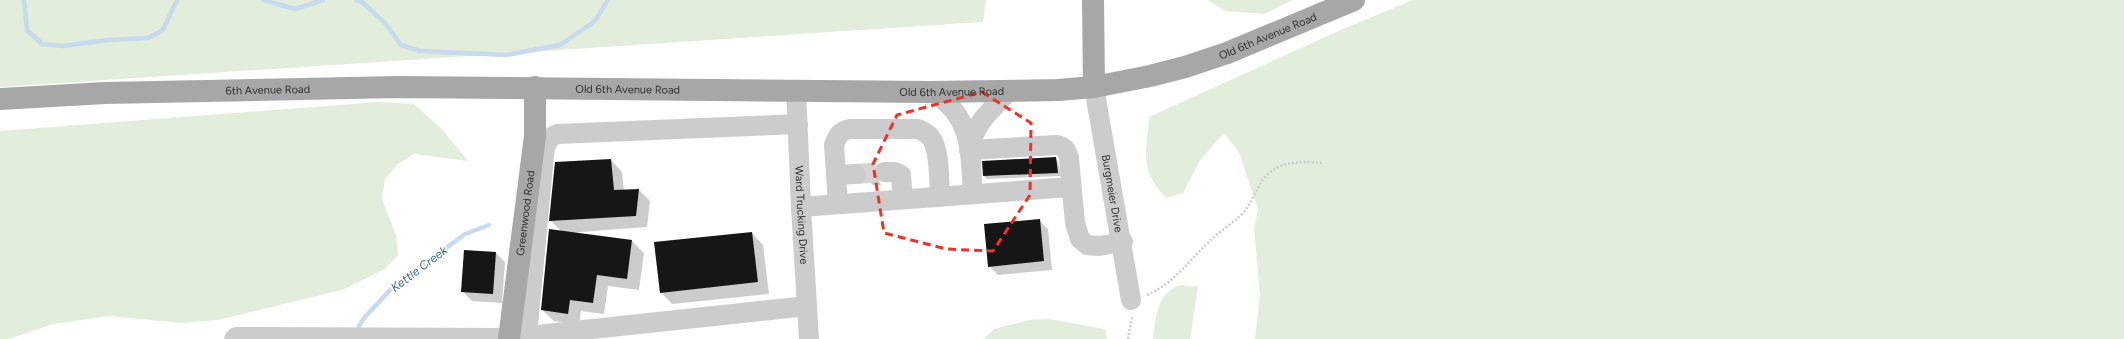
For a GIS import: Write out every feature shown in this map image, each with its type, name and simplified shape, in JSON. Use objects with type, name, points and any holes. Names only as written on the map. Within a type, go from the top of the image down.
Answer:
[{"type":"main road","points":[[1093,0],[1094,87]]},
{"type":"main road","name":"Old 6th Avenue Road","points":[[535,87],[931,92],[1058,90],[1094,87],[1185,68],[1227,53],[1354,0]]},
{"type":"main road","name":"6th Avenue Road","points":[[0,99],[121,93],[390,87],[535,87]]},
{"type":"main road","name":"Greenwood Road","points":[[515,338],[536,136],[535,87]]},
{"type":"street","name":"Burgmeier Drive","points":[[1094,87],[1123,242],[1131,300]]},
{"type":"street","name":"Ward Trucking Drive","points":[[796,90],[809,339]]},
{"type":"street","points":[[970,150],[973,137],[981,119],[1010,90]]},
{"type":"street","points":[[931,92],[942,98],[959,117],[967,132],[970,150],[973,194]]},
{"type":"street","points":[[515,338],[545,149],[548,140],[552,136],[557,134],[798,124]]},
{"type":"street","points":[[838,204],[846,175],[834,145],[842,131],[918,130],[932,138],[936,148],[940,197]]},
{"type":"street","points":[[970,150],[1057,145],[1063,147],[1067,151],[1069,158],[1077,232],[1080,239],[1087,245],[1099,246],[1123,242]]},
{"type":"street","points":[[884,172],[895,172],[901,175],[903,200]]},
{"type":"street","points":[[801,207],[1071,187]]},
{"type":"street","points":[[234,339],[236,337],[515,338],[807,306]]},
{"type":"path","points":[[1128,339],[1133,313],[1131,300],[1151,293],[1181,272],[1209,241],[1242,215],[1263,180],[1272,172],[1295,161],[1323,163]]},
{"type":"highlighted area","points":[[982,92],[1031,123],[1030,195],[993,251],[946,249],[884,233],[873,164],[897,115]]},
{"type":"green space","points":[[0,0],[986,0],[983,22],[0,87]]},
{"type":"green space","points":[[1207,0],[1293,0],[1264,14],[1225,11]]},
{"type":"green space","points":[[1413,0],[2124,0],[2124,339],[1255,339],[1260,295],[1254,228],[1258,209],[1239,152],[1224,133],[1200,160],[1183,193],[1166,198],[1152,178],[1146,160],[1149,117],[1343,29]]},
{"type":"green space","points":[[378,102],[414,104],[442,129],[468,161],[414,154],[398,164],[385,179],[382,199],[396,235],[398,255],[385,269],[342,290],[218,320],[181,323],[109,316],[53,324],[9,339],[0,339],[0,131]]},
{"type":"green space","points":[[1180,285],[1198,287],[1190,339],[1153,339],[1157,315],[1162,300],[1172,289]]},
{"type":"green space","points":[[1049,319],[1105,329],[1107,339],[984,339],[994,329],[1029,320]]},
{"type":"building","points":[[1056,157],[1058,173],[983,176],[982,161]]},
{"type":"building","points":[[611,159],[614,190],[639,189],[636,216],[549,221],[555,162]]},
{"type":"building","points":[[874,166],[873,172],[875,179],[866,179],[867,173],[865,167]]},
{"type":"building","points":[[1040,219],[1044,261],[988,267],[984,224]]},
{"type":"building","points":[[549,229],[632,240],[627,279],[597,275],[593,303],[570,300],[568,314],[541,310]]},
{"type":"building","points":[[752,232],[758,282],[660,293],[654,242]]},
{"type":"building","points":[[464,250],[496,252],[493,294],[461,292]]},
{"type":"waterway","points":[[24,0],[27,30],[42,44],[63,46],[107,40],[148,38],[163,30],[177,0]]},
{"type":"waterway","points":[[263,0],[295,9],[323,0]]},
{"type":"waterway","points":[[356,0],[362,2],[385,23],[401,45],[420,51],[506,55],[560,45],[595,21],[608,0]]},
{"type":"waterway","name":"Kettle Creek","points":[[359,326],[364,318],[392,288],[465,234],[489,225]]},
{"type":"tunnel","points":[[856,174],[884,172]]}]
